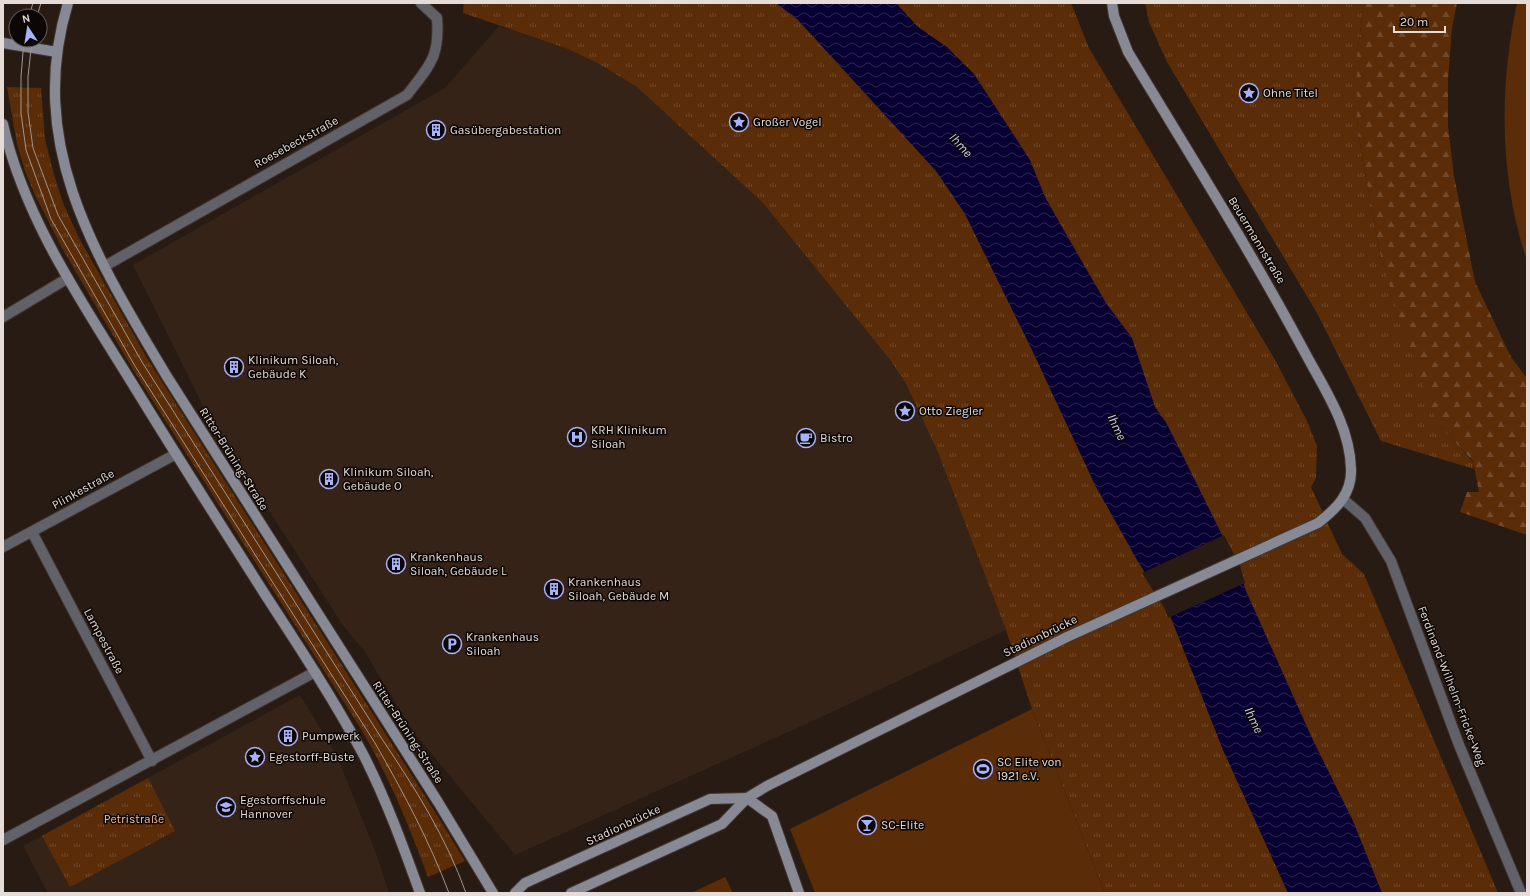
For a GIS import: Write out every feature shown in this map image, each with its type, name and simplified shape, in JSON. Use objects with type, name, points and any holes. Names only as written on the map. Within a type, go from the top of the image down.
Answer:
[{"type":"main road","name":"Ritter-Brüning-Straße","points":[[68,3],[61,26],[57,52],[54,79],[55,105],[58,139],[64,165],[83,223],[128,312],[166,375],[438,802],[493,893]]},
{"type":"main road","name":"Beuermannstraße","points":[[1112,3],[1114,16],[1128,52],[1273,292],[1335,409],[1346,436],[1350,452],[1351,470],[1349,485],[1344,499]]},
{"type":"main road","points":[[3,44],[57,52]]},
{"type":"main road","points":[[3,124],[10,155],[23,188],[37,220],[68,278],[176,454],[315,672],[363,756],[379,788],[404,848],[420,893]]},
{"type":"main road","name":"Stadionbrücke","points":[[571,893],[722,824],[747,798],[813,763],[1067,637],[1318,523],[1336,509],[1344,499]]},
{"type":"main road","points":[[747,798],[772,816],[799,893]]},
{"type":"main road","name":"Stadionbrücke","points":[[515,893],[525,883],[710,799],[747,798]]},
{"type":"street","name":"Roesebeckstraße","points":[[105,266],[407,95],[432,62],[438,39],[437,18],[421,3]]},
{"type":"street","points":[[3,317],[68,278]]},
{"type":"street","name":"Plinkestraße","points":[[3,547],[176,454]]},
{"type":"street","name":"Ferdinand-Wilhelm-Fricke-Weg","points":[[1344,499],[1365,518],[1391,561],[1459,745],[1521,893]]},
{"type":"street","name":"Lampestraße","points":[[32,532],[152,761]]},
{"type":"street","points":[[3,840],[315,672]]},
{"type":"shaded area","name":"KRH Klinikum Siloah","points":[[499,26],[568,49],[599,64],[637,87],[763,203],[891,361],[906,384],[937,450],[1006,630],[815,720],[515,855],[412,730],[365,652],[344,627],[208,416],[133,265],[445,88]]},
{"type":"shaded area","name":"Egestorffschule Hannover","points":[[300,695],[337,756],[376,853],[389,893],[48,893],[23,846]]},
{"type":"green space","points":[[464,3],[1071,3],[1089,48],[1274,358],[1307,421],[1317,446],[1316,478],[1311,487],[1342,554],[1364,574],[1498,893],[1105,893],[1032,709],[1006,630],[937,450],[906,384],[891,361],[763,203],[637,87],[599,64],[568,49],[463,13]]},
{"type":"green space","points":[[1145,3],[1364,3],[1357,55],[1357,121],[1362,157],[1380,253],[1437,422],[1473,462],[1474,469],[1381,441],[1317,313],[1167,62],[1149,22]]},
{"type":"green space","points":[[1364,3],[1457,3],[1452,28],[1448,80],[1448,126],[1454,176],[1475,282],[1511,357],[1527,378],[1527,535],[1460,512],[1467,492],[1479,492],[1473,461],[1437,423],[1408,345],[1380,253],[1362,157],[1357,121],[1357,55]]},
{"type":"green space","points":[[1517,3],[1527,3],[1527,261],[1518,230],[1511,197],[1505,132],[1507,67]]},
{"type":"green space","points":[[7,87],[41,88],[45,139],[53,171],[63,203],[79,238],[147,358],[465,861],[428,877],[398,802],[381,765],[361,729],[132,368],[62,248],[35,195],[25,171],[17,144]]},
{"type":"green space","name":"SC Elite von 1921 e.V.","points":[[1032,709],[1105,893],[815,893],[790,829]]},
{"type":"green space","name":"Petristraße","points":[[148,778],[175,831],[70,887],[42,836]]},
{"type":"green space","points":[[725,877],[733,893],[691,893]]},
{"type":"water","name":"Ihme","points":[[776,3],[896,3],[918,27],[947,47],[974,74],[1030,160],[1045,197],[1106,303],[1132,338],[1155,407],[1167,424],[1238,567],[1246,591],[1312,738],[1353,821],[1382,893],[1288,893],[1223,750],[1167,608],[1137,560],[1095,485],[1033,352],[965,214],[936,171],[798,20]]},
{"type":"pier","points":[[1224,535],[1240,566],[1245,583],[1168,618],[1165,609],[1142,573]]},
{"type":"tram line","points":[[31,8],[33,3]]},
{"type":"tram line","points":[[39,8],[41,3]]},
{"type":"tram line","points":[[23,48],[21,77],[21,113],[26,150],[51,219],[135,366],[375,743],[415,816],[449,893]]},
{"type":"tram line","points":[[31,48],[28,77],[28,112],[33,148],[58,215],[142,362],[418,794],[449,852],[466,893]]},
{"type":"place","name":"Ohne Titel","points":[[1249,93]]},
{"type":"place","name":"Großer Vogel","points":[[739,122]]},
{"type":"place","name":"Gasübergabestation","points":[[436,130]]},
{"type":"place","name":"Klinikum Siloah, Gebäude K","points":[[234,367]]},
{"type":"place","name":"Otto Ziegler","points":[[905,411]]},
{"type":"place","name":"KRH Klinikum Siloah","points":[[577,437]]},
{"type":"place","name":"Bistro","points":[[806,438]]},
{"type":"place","name":"Klinikum Siloah, Gebäude O","points":[[329,479]]},
{"type":"place","name":"Krankenhaus Siloah, Gebäude L","points":[[396,564]]},
{"type":"place","name":"Krankenhaus Siloah, Gebäude M","points":[[554,589]]},
{"type":"place","name":"Krankenhaus Siloah","points":[[452,644]]},
{"type":"place","name":"Pumpwerk","points":[[288,736]]},
{"type":"place","name":"Egestorff-Büste","points":[[255,757]]},
{"type":"place","name":"SC Elite von 1921 e.V.","points":[[983,769]]},
{"type":"place","name":"Egestorffschule Hannover","points":[[226,807]]},
{"type":"place","name":"SC-Elite","points":[[867,825]]}]
